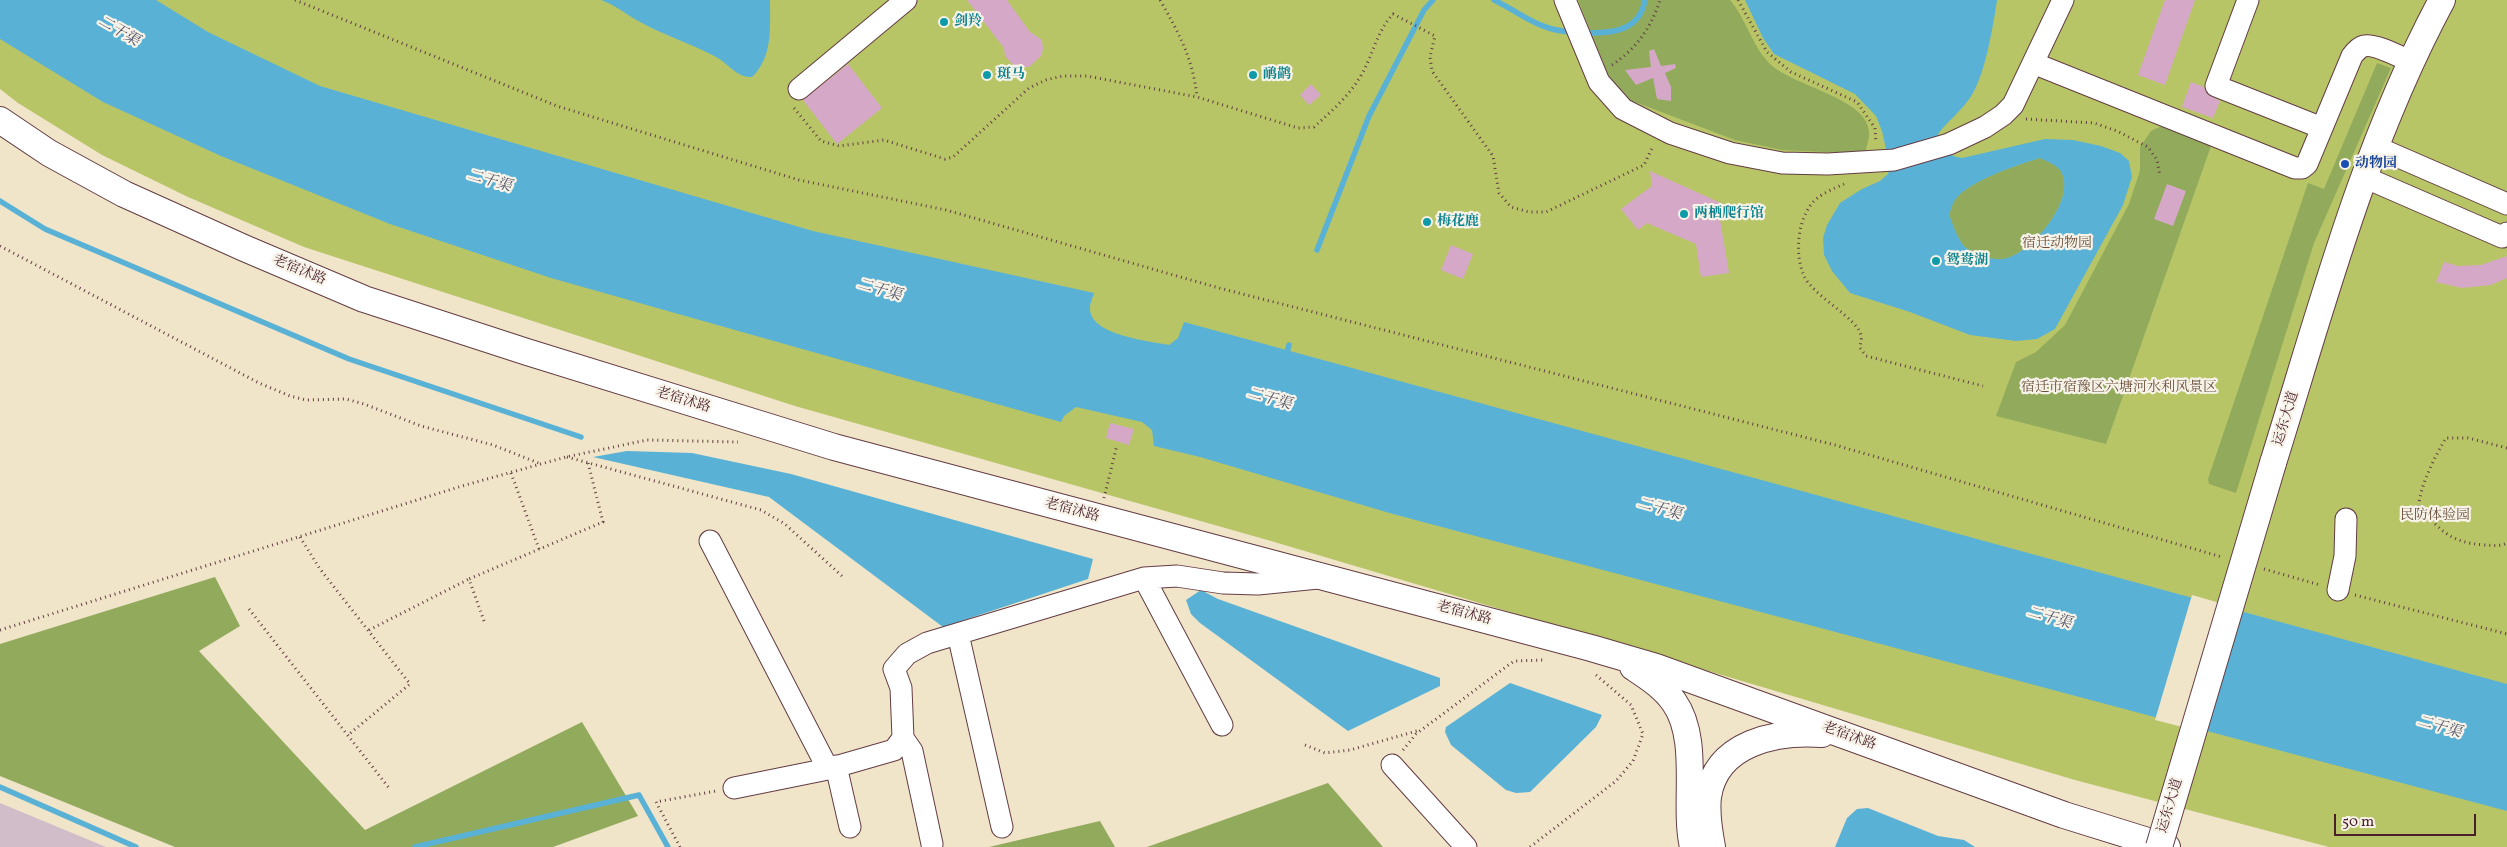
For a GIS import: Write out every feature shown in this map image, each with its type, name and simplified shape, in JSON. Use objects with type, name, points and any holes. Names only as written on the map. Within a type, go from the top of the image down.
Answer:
[{"type":"main road","name":"运东大道","points":[[2158,847],[2351,209],[2410,61],[2442,0]]},
{"type":"main road","name":"老宿沭路","points":[[0,120],[48,153],[124,194],[364,299],[527,352],[834,447],[1665,670],[2064,815],[2167,847]]},
{"type":"main road","points":[[1618,656],[1662,688],[1680,712],[1688,748],[1693,847]]},
{"type":"main road","points":[[1712,847],[1708,797],[1715,777],[1729,758],[1747,745],[1764,738],[1788,733],[1846,736]]},
{"type":"street","points":[[799,89],[906,0]]},
{"type":"street","points":[[1565,0],[1599,82],[1623,108],[1661,128],[1730,153],[1782,163],[1828,164],[1894,160],[1949,144],[1985,127],[2003,115],[2013,105],[2063,0]]},
{"type":"street","points":[[2248,0],[2216,86],[2322,128]]},
{"type":"street","points":[[2033,63],[2295,168],[2302,168],[2307,164],[2352,56],[2359,49],[2364,46],[2372,46],[2410,61]]},
{"type":"street","points":[[2376,147],[2507,204]]},
{"type":"street","points":[[2364,177],[2502,237],[2507,233]]},
{"type":"street","points":[[2338,590],[2345,556],[2346,519]]},
{"type":"street","points":[[710,541],[832,767],[850,827]]},
{"type":"street","points":[[932,844],[912,751],[903,738],[902,688],[894,669],[907,654],[927,643],[1144,578],[1177,576],[1223,584],[1258,584],[1325,578]]},
{"type":"street","points":[[1144,578],[1222,725]]},
{"type":"street","points":[[958,634],[1002,827]]},
{"type":"street","points":[[734,788],[832,767],[894,750],[903,738]]},
{"type":"street","points":[[1392,765],[1466,847]]},
{"type":"path","points":[[295,0],[557,106],[799,180],[946,210],[1218,288],[1835,445],[2224,557]]},
{"type":"path","points":[[1160,0],[1178,32],[1192,64],[1197,97]]},
{"type":"path","points":[[1596,75],[1633,50],[1643,36],[1660,0]]},
{"type":"path","points":[[1738,0],[1767,52],[1791,72],[1857,102],[1867,114],[1875,128],[1876,140],[1870,162]]},
{"type":"path","points":[[799,89],[792,96],[792,106],[804,123],[821,141],[839,146],[884,140],[945,159],[953,157],[1016,98],[1046,80],[1062,76],[1087,76],[1197,97],[1298,128],[1314,127],[1346,97],[1362,74],[1386,21],[1394,14],[1435,36],[1430,58],[1432,70],[1493,156],[1499,193],[1511,206],[1529,212],[1546,212],[1644,165],[1661,128]]},
{"type":"path","points":[[2003,115],[2031,120],[2094,123],[2117,131],[2148,147],[2157,160],[2160,176]]},
{"type":"path","points":[[1845,183],[1823,194],[1810,206],[1798,233],[1804,277],[1832,307],[1856,326],[1861,336],[1860,348],[1866,356],[1983,386]]},
{"type":"path","points":[[0,246],[259,383],[290,396],[306,400],[332,399],[355,402],[421,426],[493,445],[542,464]]},
{"type":"path","points":[[2507,448],[2468,438],[2446,438],[2432,463],[2419,498],[2418,506],[2448,536],[2464,543],[2501,546],[2507,543]]},
{"type":"path","points":[[0,630],[300,536],[566,457],[647,440],[690,439],[748,442]]},
{"type":"path","points":[[1099,518],[1117,445]]},
{"type":"path","points":[[566,457],[760,510],[785,524],[843,577]]},
{"type":"path","points":[[369,630],[469,579],[603,522],[588,463]]},
{"type":"path","points":[[511,472],[539,550]]},
{"type":"path","points":[[300,536],[320,569],[410,684],[348,735]]},
{"type":"path","points":[[2262,568],[2507,634]]},
{"type":"path","points":[[469,579],[484,621]]},
{"type":"path","points":[[249,609],[389,788]]},
{"type":"path","points":[[1392,765],[1416,734],[1514,661],[1546,660]]},
{"type":"path","points":[[1530,847],[1616,781],[1633,761],[1643,734],[1631,705],[1598,675],[1589,672]]},
{"type":"path","points":[[1305,745],[1325,753],[1350,750],[1423,729]]},
{"type":"path","points":[[680,847],[656,802],[734,788]]},
{"type":"shaded area","points":[[0,803],[106,847],[0,847]]},
{"type":"green space","name":"宿迁市宿豫区六塘河水利风景区","points":[[0,0],[2507,0],[2507,847],[2329,847],[2075,780],[1271,541],[795,406],[304,247],[188,197],[102,155],[18,103],[0,89]]},
{"type":"green space","points":[[1578,0],[1730,0],[1736,7],[1757,47],[1768,62],[1793,78],[1842,101],[1855,109],[1865,119],[1869,134],[1865,154],[1782,150],[1735,140],[1627,99],[1612,84]]},
{"type":"green space","points":[[2377,63],[2391,68],[2314,243],[2236,493],[2209,484],[2208,479],[2308,183],[2324,189]]},
{"type":"green space","points":[[2166,124],[2211,146],[2106,444],[1996,416],[2016,362],[2036,352],[2065,325],[2129,204],[2140,171],[2140,147],[2151,131]]},
{"type":"green space","points":[[2040,158],[2058,168],[2064,181],[2059,207],[2042,233],[2020,252],[2006,258],[1988,258],[1966,247],[1959,239],[1949,215],[1955,200],[1961,193],[1982,180]]},
{"type":"green space","points":[[215,577],[240,626],[199,651],[365,830],[582,722],[638,816],[553,847],[175,847],[0,776],[0,644]]},
{"type":"green space","points":[[1328,783],[1383,847],[1147,847]]},
{"type":"green space","points":[[1100,821],[1115,847],[989,847]]},
{"type":"water","name":"二干渠","points":[[0,0],[156,0],[208,32],[320,86],[813,231],[1094,293],[1090,308],[1092,317],[1099,325],[1109,331],[1135,339],[1169,345],[1178,338],[1184,322],[2507,684],[2507,811],[1393,514],[1200,457],[1154,446],[1152,430],[1142,422],[1076,407],[1064,416],[1061,422],[551,278],[390,224],[221,156],[103,102],[0,39]]},
{"type":"water","points":[[601,0],[770,0],[769,42],[764,60],[752,77],[747,77],[733,70],[716,57],[651,28]]},
{"type":"water","points":[[1745,0],[1997,0],[1988,51],[1975,89],[1966,103],[1938,134],[1953,156],[1962,158],[2045,139],[2073,140],[2101,146],[2120,153],[2129,161],[2132,177],[2123,205],[2055,329],[2037,339],[2016,341],[1970,335],[1910,312],[1850,293],[1832,271],[1824,255],[1823,238],[1827,225],[1840,203],[1862,189],[1880,181],[1888,174],[1890,167],[1882,131],[1876,116],[1855,94],[1774,54],[1763,38]],"holes":[[[2040,158],[2058,168],[2064,181],[2059,207],[2042,233],[2020,252],[2006,258],[1988,258],[1966,247],[1959,239],[1949,215],[1955,200],[1961,193],[1982,180]]]},
{"type":"water","points":[[627,451],[692,453],[791,474],[1093,559],[1088,579],[943,627],[769,497],[593,457]]},
{"type":"water","points":[[1201,590],[1218,599],[1440,678],[1440,686],[1348,731],[1200,623],[1191,614],[1186,600]]},
{"type":"water","points":[[1510,683],[1602,715],[1596,727],[1530,792],[1516,793],[1506,790],[1451,745],[1445,732],[1446,727]]},
{"type":"water","points":[[1868,808],[1938,836],[1964,840],[1975,847],[1835,847],[1847,818],[1857,809]]},
{"type":"pier","points":[[2192,595],[2234,607],[2198,731],[2155,720]]},
{"type":"building","points":[[967,0],[1007,0],[1030,32],[1042,40],[1043,49],[1041,56],[1029,67],[1015,67],[1005,56],[1004,48]]},
{"type":"building","points":[[2165,0],[2195,0],[2165,85],[2138,75]]},
{"type":"building","points":[[1654,49],[1661,66],[1675,64],[1676,68],[1665,73],[1671,87],[1671,101],[1657,99],[1653,78],[1636,85],[1625,70],[1651,67],[1649,51]]},
{"type":"building","points":[[848,64],[882,108],[837,144],[803,100]]},
{"type":"building","points":[[2191,82],[2204,87],[2207,94],[2220,101],[2213,118],[2182,107]]},
{"type":"building","points":[[1311,84],[1321,95],[1309,105],[1300,95]]},
{"type":"building","points":[[1650,171],[1723,204],[1719,214],[1729,273],[1701,277],[1696,244],[1647,223],[1638,230],[1621,209],[1652,186]]},
{"type":"building","points":[[2167,184],[2186,191],[2173,226],[2154,219]]},
{"type":"building","points":[[1451,245],[1473,254],[1463,279],[1441,270]]},
{"type":"building","points":[[2507,256],[2507,278],[2491,285],[2462,288],[2436,282],[2444,262],[2458,266],[2481,265]]},
{"type":"building","points":[[1110,423],[1134,429],[1129,445],[1106,438]]},
{"type":"waterway","points":[[1317,250],[1369,116],[1424,10],[1433,0]]},
{"type":"waterway","points":[[1494,0],[1550,29],[1573,32]]},
{"type":"waterway","points":[[1582,33],[1613,31],[1630,25],[1642,11],[1645,0]]},
{"type":"waterway","points":[[0,201],[45,229],[349,359],[581,437]]},
{"type":"waterway","points":[[1285,360],[1289,345]]},
{"type":"waterway","points":[[0,787],[136,847]]},
{"type":"waterway","points":[[415,847],[639,795],[668,847]]},
{"type":"place","name":"剑羚","points":[[944,22]]},
{"type":"place","name":"斑马","points":[[987,75]]},
{"type":"place","name":"鸸鹋","points":[[1253,75]]},
{"type":"place","name":"动物园","points":[[2345,164]]},
{"type":"place","name":"两栖爬行馆","points":[[1684,214]]},
{"type":"place","name":"梅花鹿","points":[[1427,222]]},
{"type":"place","name":"鸳鸯湖","points":[[1936,261]]},
{"type":"park label","name":"宿迁动物园","points":[[2057,244]]},
{"type":"park label","name":"民防体验园","points":[[2435,516]]}]
